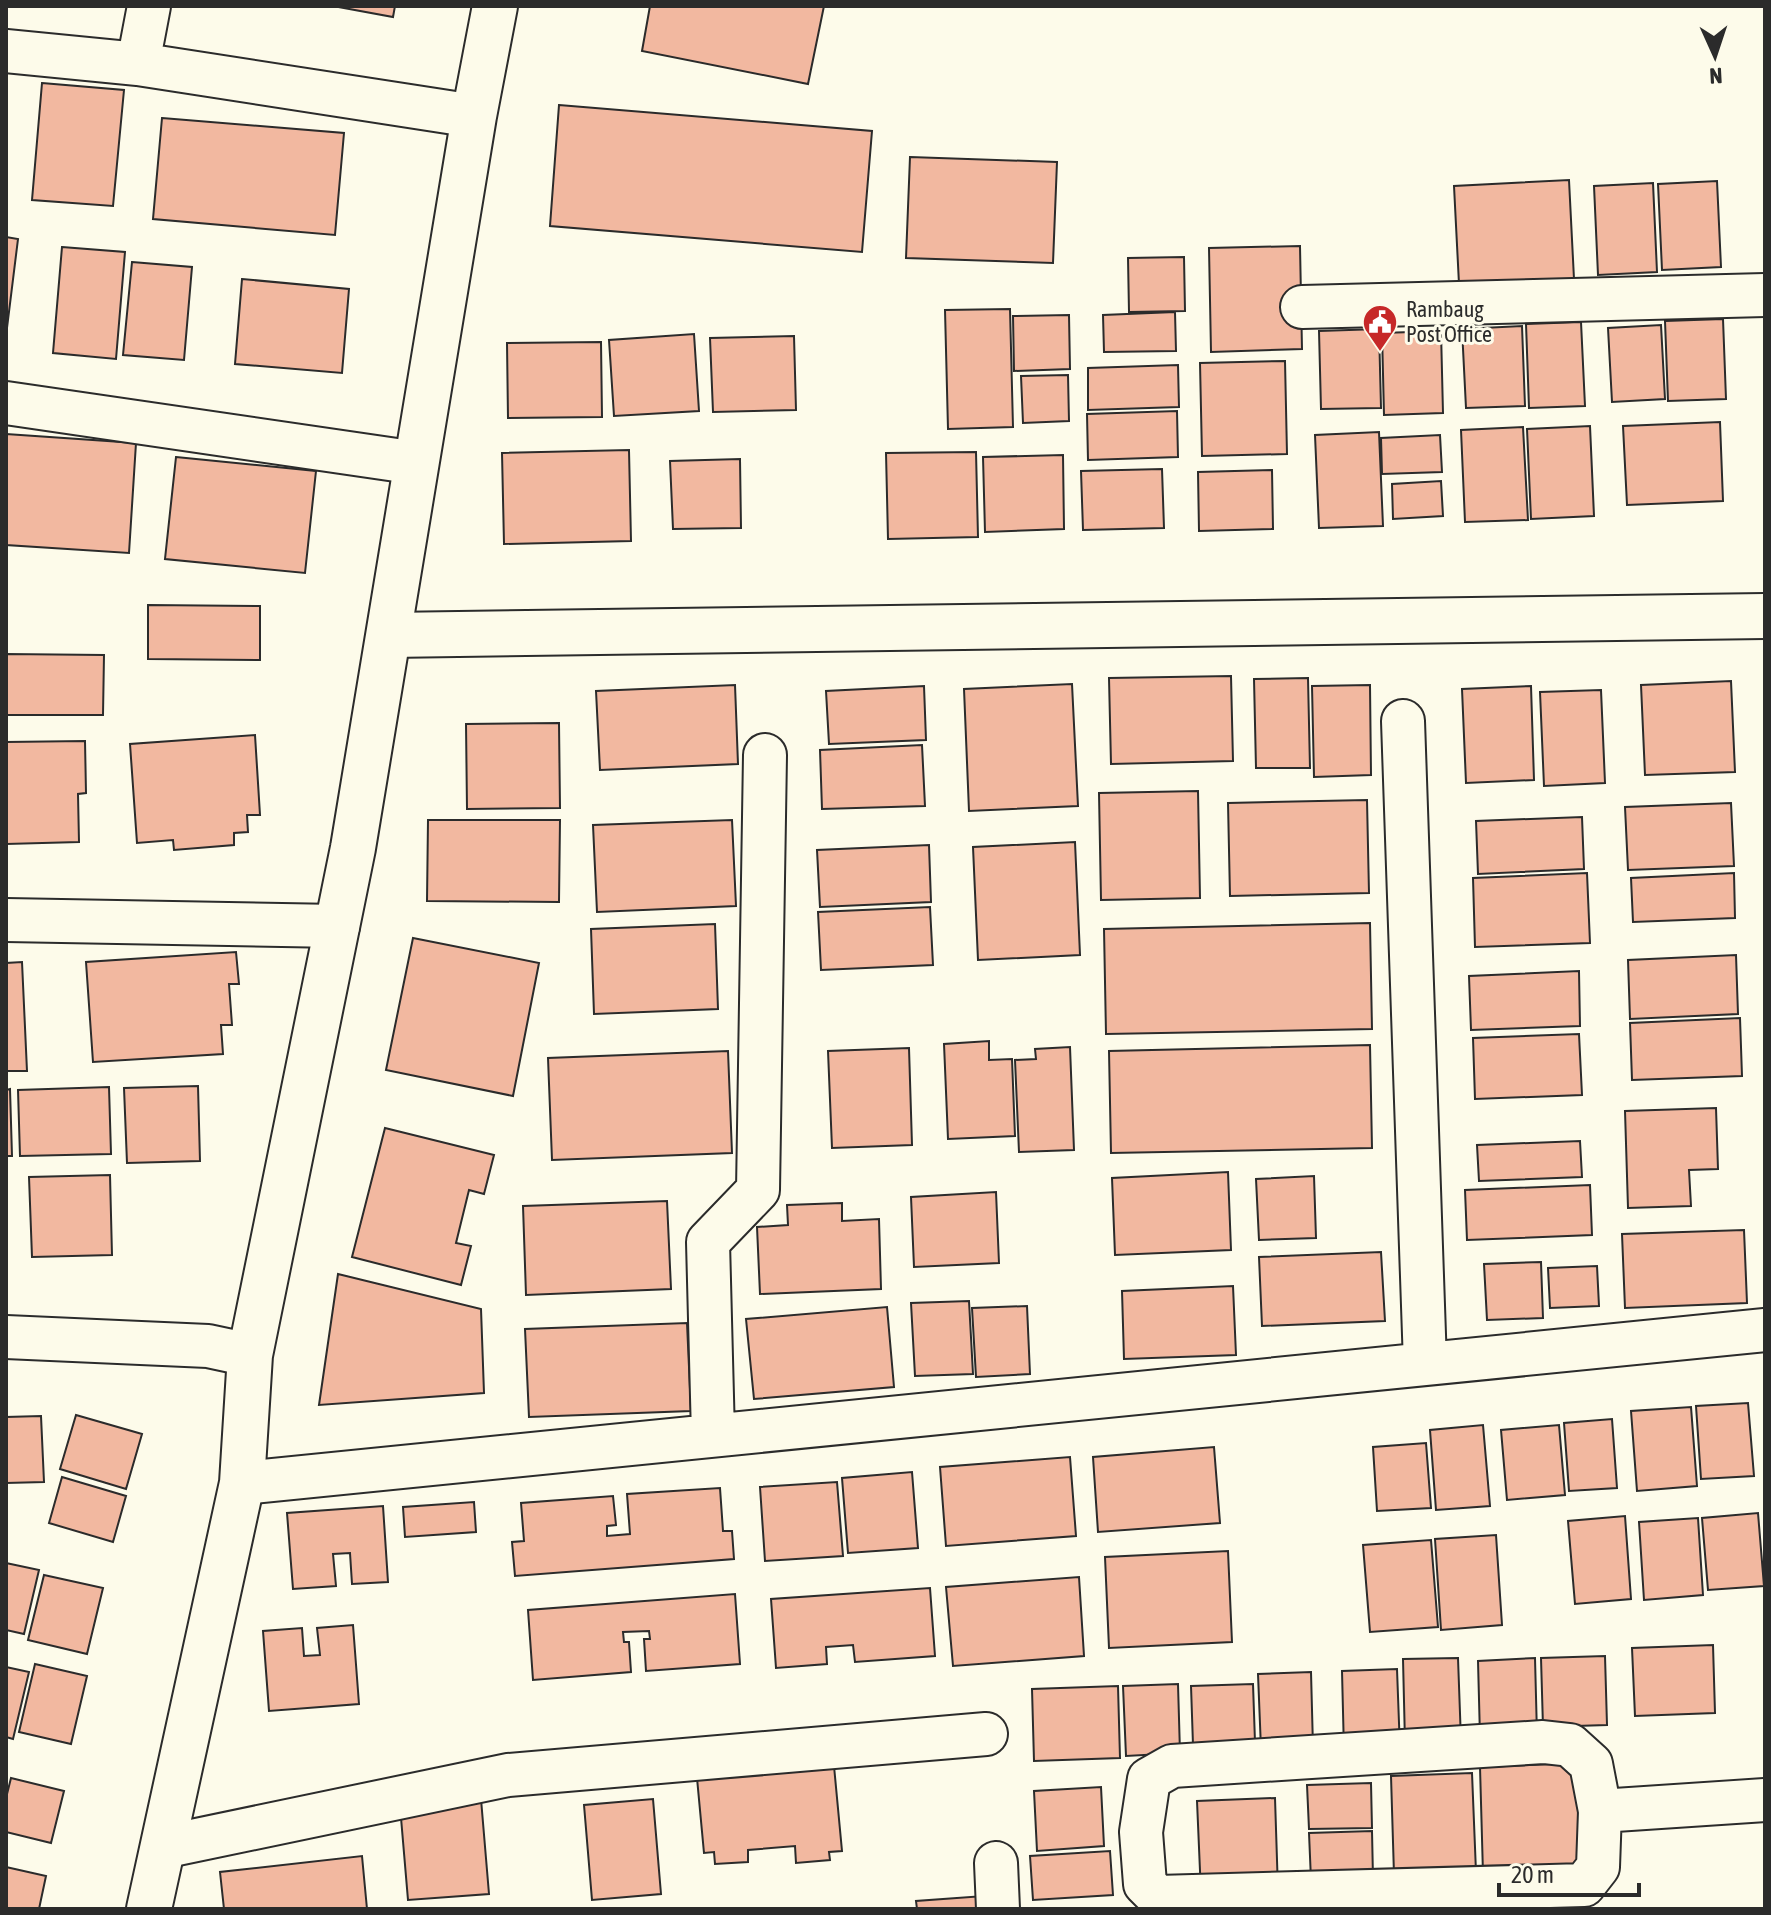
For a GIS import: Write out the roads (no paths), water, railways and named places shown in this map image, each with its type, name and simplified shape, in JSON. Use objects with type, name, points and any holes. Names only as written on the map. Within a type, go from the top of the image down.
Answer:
[{"type":"main road","points":[[149,1909],[242,1483],[250,1355],[338,926],[495,6]]},
{"type":"main road","points":[[389,635],[1765,616]]},
{"type":"street","points":[[138,64],[149,6]]},
{"type":"street","points":[[6,51],[138,64],[474,116]]},
{"type":"street","points":[[1302,307],[1765,295]]},
{"type":"street","points":[[6,403],[417,463]]},
{"type":"street","points":[[1403,721],[1425,1364]]},
{"type":"street","points":[[713,1435],[708,1242],[758,1190],[765,755]]},
{"type":"street","points":[[6,920],[338,926]]},
{"type":"street","points":[[242,1483],[1765,1330]]},
{"type":"street","points":[[6,1337],[208,1346],[250,1355]]},
{"type":"street","points":[[163,1847],[508,1775],[986,1734]]},
{"type":"street","points":[[1543,1742],[1570,1745],[1591,1764],[1600,1811],[1598,1867],[1584,1885],[1158,1897],[1145,1884],[1141,1832],[1149,1779],[1172,1766],[1543,1742]]},
{"type":"street","points":[[1600,1811],[1765,1800]]},
{"type":"street","points":[[996,1863],[998,1909]]},
{"type":"place","name":"Rambaug Post Office","points":[[1380,353]]}]
